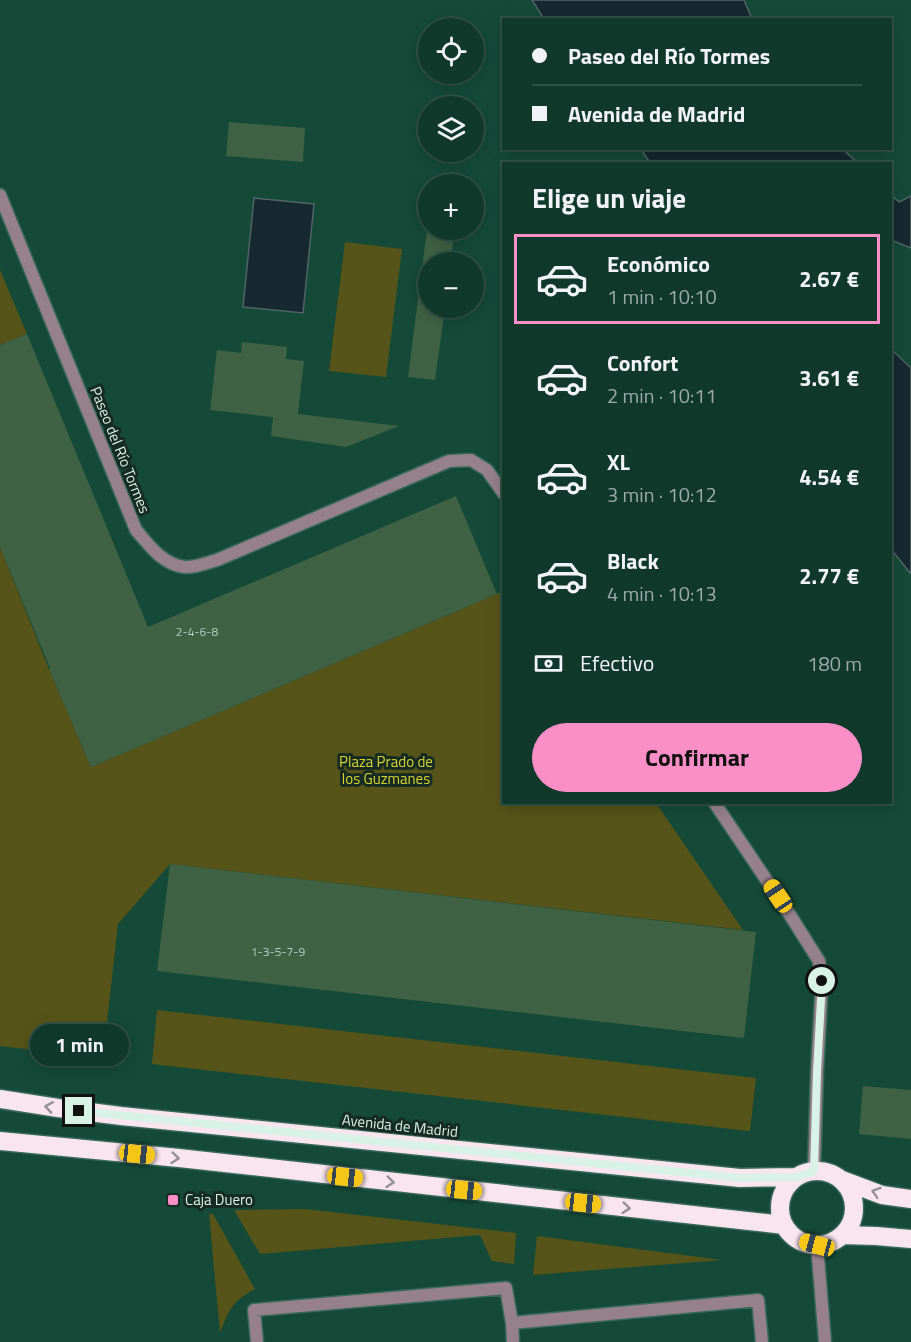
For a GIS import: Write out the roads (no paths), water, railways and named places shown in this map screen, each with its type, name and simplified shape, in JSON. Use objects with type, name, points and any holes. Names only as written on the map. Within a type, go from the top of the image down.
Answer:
[{"type":"highway","name":"Avenida de Madrid","points":[[0,1099],[121,1116],[740,1178],[805,1174]]},
{"type":"highway","points":[[0,1141],[784,1225]]},
{"type":"highway","points":[[842,1180],[851,1193],[854,1208],[851,1223],[843,1235],[831,1243],[817,1245],[798,1240],[784,1225],[780,1212],[781,1198],[787,1186],[805,1174],[829,1173],[882,1195],[911,1199]]},
{"type":"highway","points":[[843,1235],[911,1239]]},
{"type":"street","name":"Paseo del Río Tormes","points":[[0,195],[136,530],[152,549],[167,561],[184,567],[217,560],[449,461],[471,460],[487,470],[502,491]]},
{"type":"street","points":[[715,804],[819,961],[822,981],[816,1081],[805,1174]]},
{"type":"street","points":[[817,1245],[825,1342]]},
{"type":"street","points":[[257,1342],[254,1310],[506,1288],[513,1342]]},
{"type":"street","points":[[512,1323],[758,1300],[762,1342]]},
{"type":"water","points":[[532,0],[744,0],[752,18],[543,18]]},
{"type":"water","points":[[642,150],[843,150],[857,162],[649,162]]},
{"type":"water","points":[[892,196],[899,202],[911,196],[911,248],[892,240]]},
{"type":"water","points":[[254,198],[314,204],[303,313],[243,307]]},
{"type":"water","points":[[892,350],[911,368],[911,574],[892,550]]},
{"type":"place","name":"Caja Duero","points":[[173,1200]]},
{"type":"park label","name":"Plaza Prado de los Guzmanes","points":[[386,770]]}]
